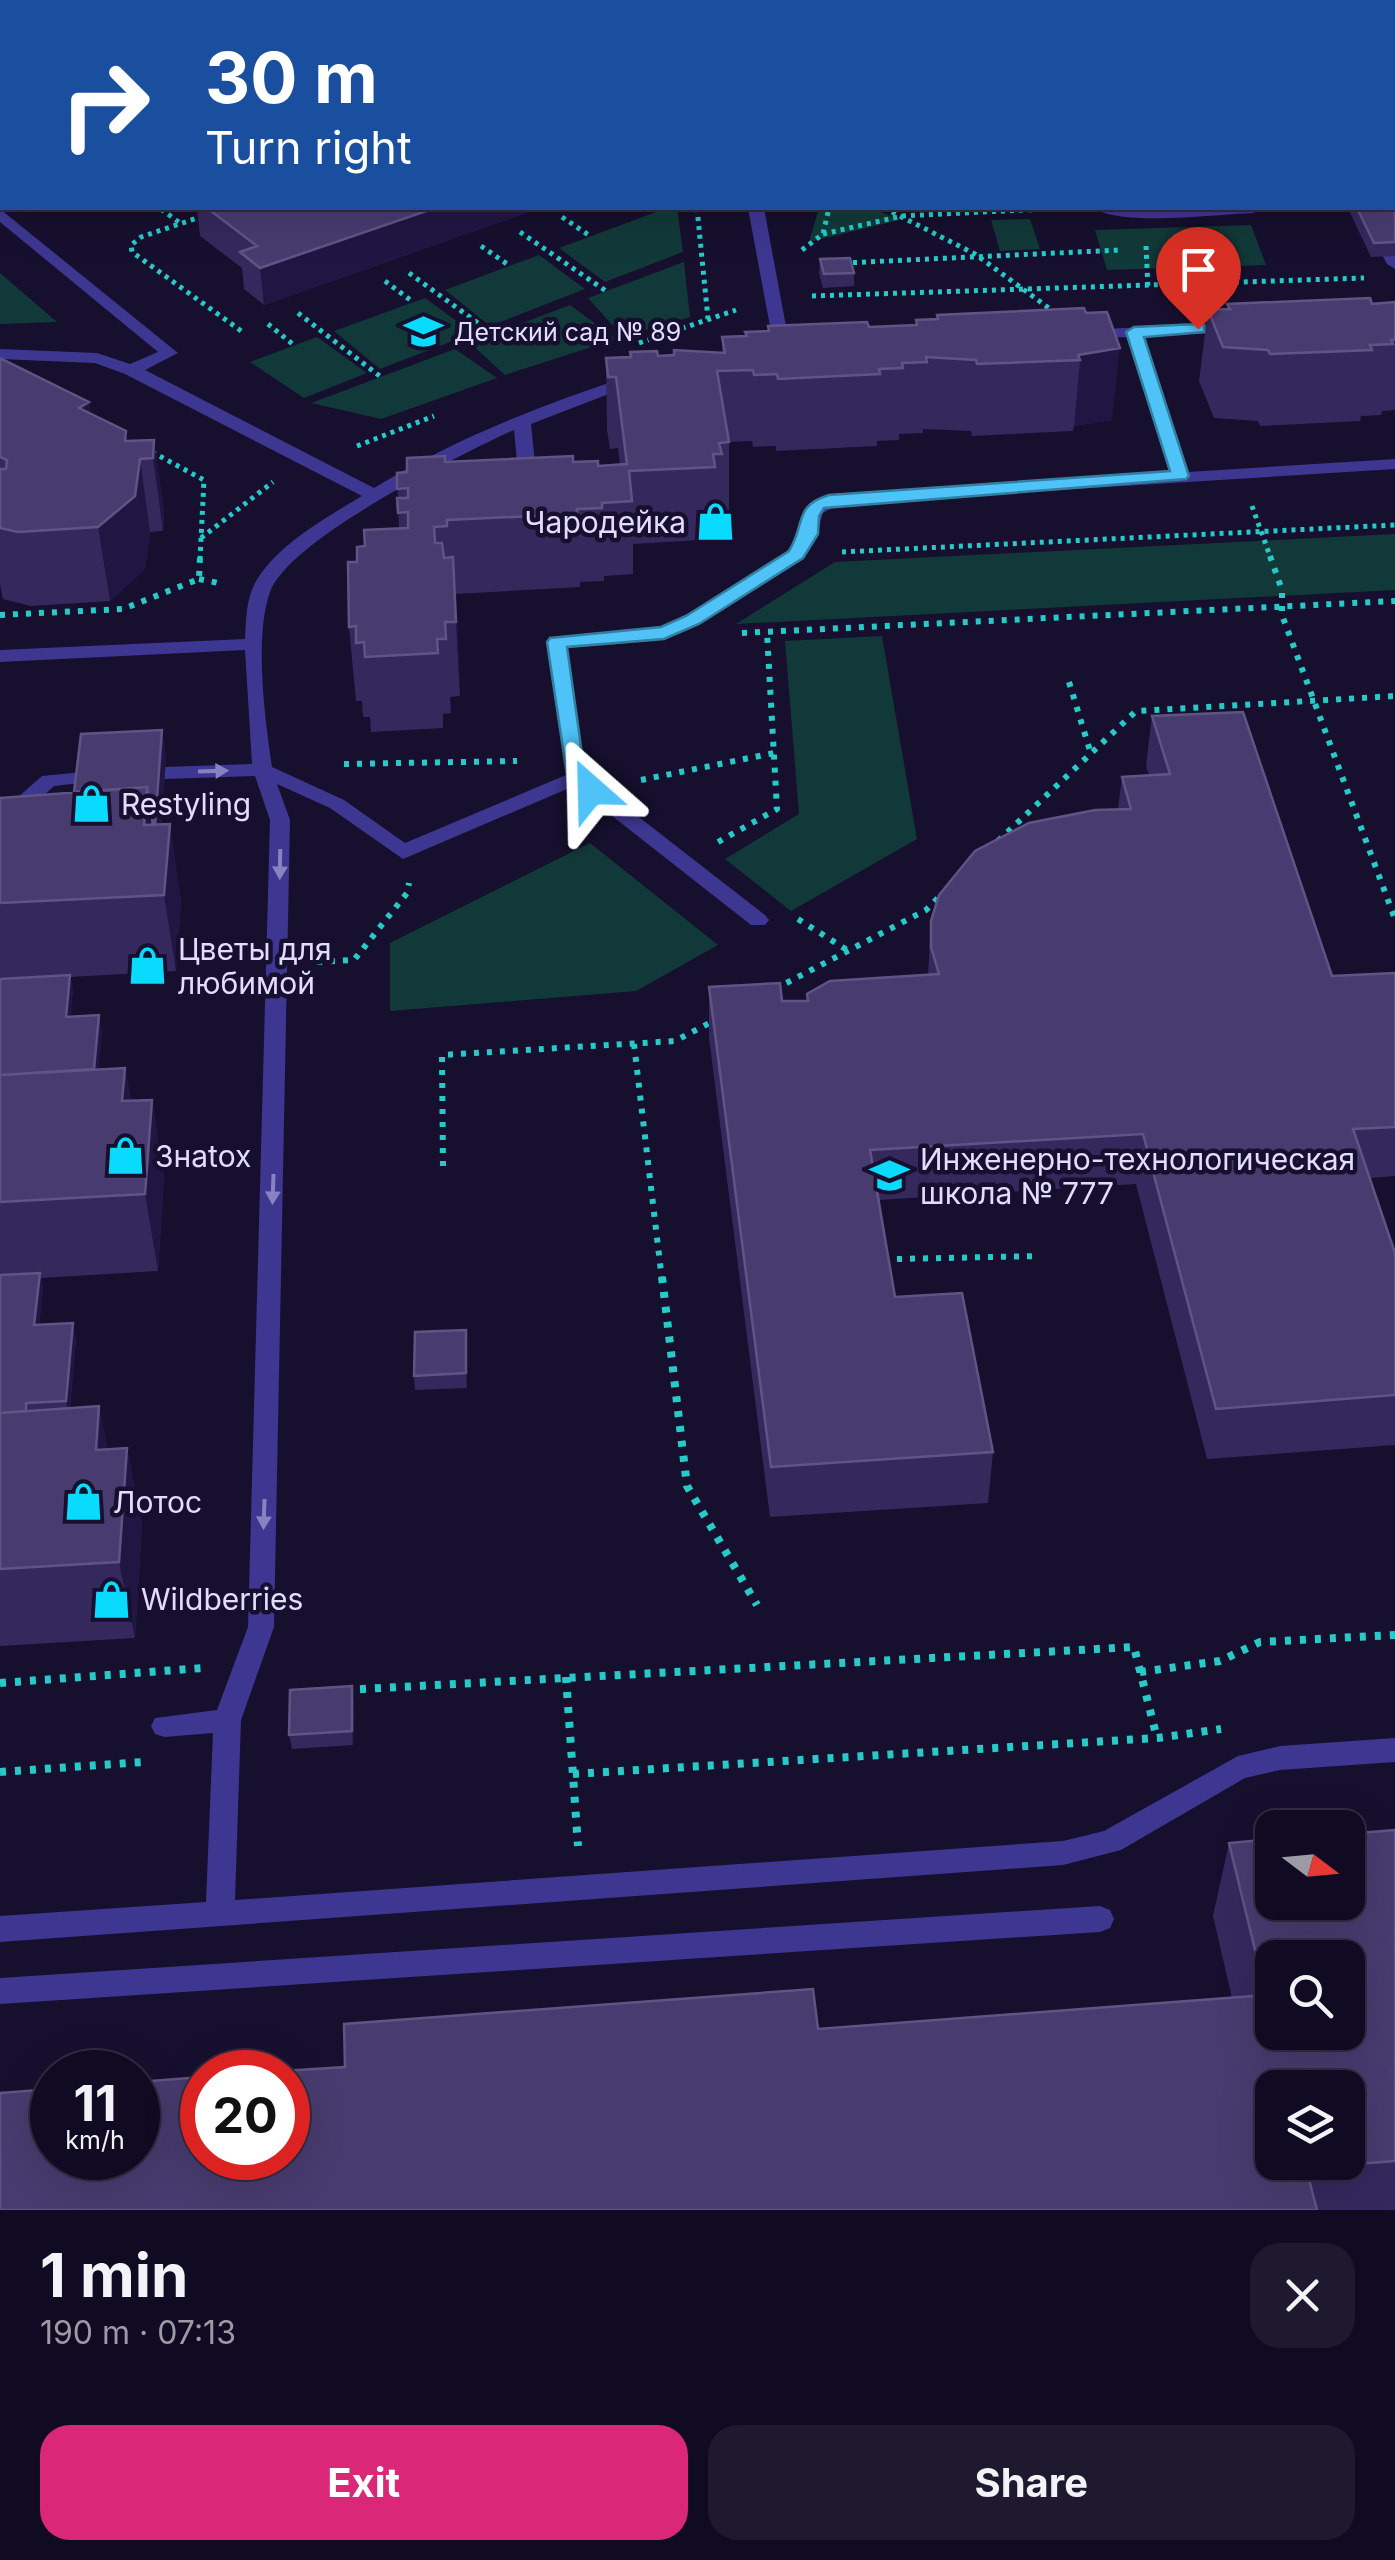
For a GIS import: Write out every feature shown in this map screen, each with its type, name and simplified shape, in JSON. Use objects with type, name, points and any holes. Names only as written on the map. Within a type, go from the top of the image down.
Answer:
[{"type":"lane","points":[[757,210],[774,266],[773,297],[782,349]]},
{"type":"lane","points":[[1117,210],[1192,210]]},
{"type":"lane","points":[[0,214],[170,352],[131,370]]},
{"type":"lane","points":[[1374,225],[1395,264]]},
{"type":"lane","points":[[1068,334],[1258,325]]},
{"type":"lane","points":[[1134,332],[1180,476]]},
{"type":"lane","points":[[0,354],[97,358],[131,370],[372,494],[425,494]]},
{"type":"lane","points":[[220,1912],[227,1720],[261,1627],[280,820],[263,770],[254,644],[259,592],[277,564],[372,494],[522,420],[662,372]]},
{"type":"lane","points":[[514,493],[528,482],[522,420]]},
{"type":"lane","points":[[758,920],[574,769],[556,642],[664,633],[693,620],[796,554],[809,534],[810,515],[818,504],[836,499],[1395,464]]},
{"type":"lane","points":[[0,656],[254,644]]},
{"type":"lane","points":[[164,773],[263,770],[338,804],[403,852],[574,769]]},
{"type":"lane","points":[[0,824],[49,780],[84,778]]},
{"type":"lane","points":[[165,1726],[227,1720]]},
{"type":"lane","points":[[0,1929],[1063,1852],[1111,1841],[1238,1768],[1280,1758],[1395,1750]]},
{"type":"lane","points":[[0,1991],[1100,1919]]},
{"type":"path","points":[[162,210],[181,224]]},
{"type":"path","points":[[210,210],[213,212],[141,237],[131,244],[132,252],[244,333]]},
{"type":"path","points":[[696,210],[708,319]]},
{"type":"path","points":[[823,234],[829,210]]},
{"type":"path","points":[[888,210],[981,257],[1030,289],[1063,320],[1068,334]]},
{"type":"path","points":[[774,266],[823,234],[938,210]]},
{"type":"path","points":[[1132,212],[1147,249],[1147,285],[1163,331]]},
{"type":"path","points":[[562,217],[590,236]]},
{"type":"path","points":[[520,232],[606,291]]},
{"type":"path","points":[[481,246],[510,266]]},
{"type":"path","points":[[774,266],[1147,249]]},
{"type":"path","points":[[409,273],[494,334]]},
{"type":"path","points":[[773,297],[1376,277]]},
{"type":"path","points":[[385,281],[413,302]]},
{"type":"path","points":[[298,313],[381,376]]},
{"type":"path","points":[[268,324],[295,346]]},
{"type":"path","points":[[0,615],[123,609],[200,580],[204,480],[135,443]]},
{"type":"path","points":[[201,538],[280,477],[310,464]]},
{"type":"path","points":[[1240,472],[1282,590],[1279,607],[1395,919]]},
{"type":"path","points":[[796,554],[1395,525]]},
{"type":"path","points":[[664,633],[767,634],[1395,600]]},
{"type":"path","points":[[683,862],[777,809],[767,634]]},
{"type":"path","points":[[1069,682],[1091,754]]},
{"type":"path","points":[[994,845],[1136,712],[1395,696]]},
{"type":"path","points":[[337,764],[574,769]]},
{"type":"path","points":[[279,965],[354,960],[407,894],[411,872]]},
{"type":"path","points":[[762,996],[926,910],[953,884]]},
{"type":"path","points":[[794,916],[848,950]]},
{"type":"path","points":[[442,1166],[442,1055],[675,1042],[727,1014]]},
{"type":"path","points":[[634,1044],[687,1486],[757,1605]]},
{"type":"path","points":[[897,1259],[1039,1256]]},
{"type":"path","points":[[1140,1672],[1220,1662],[1260,1642],[1395,1635]]},
{"type":"path","points":[[332,1691],[1134,1648],[1157,1738],[574,1774]]},
{"type":"path","points":[[0,1683],[246,1665]]},
{"type":"path","points":[[566,1676],[580,1885]]},
{"type":"path","points":[[0,1772],[150,1762]]},
{"type":"green space","points":[[662,210],[677,210],[683,252],[605,282],[559,248]]},
{"type":"green space","points":[[818,210],[876,210],[900,220],[809,242]]},
{"type":"green space","points":[[1030,219],[1040,249],[1000,251],[991,220]]},
{"type":"green space","points":[[1251,225],[1266,265],[1107,270],[1095,230]]},
{"type":"green space","points":[[539,255],[585,289],[490,326],[445,290]]},
{"type":"green space","points":[[684,262],[690,317],[623,337],[588,298]]},
{"type":"green space","points":[[0,273],[57,322],[0,324]]},
{"type":"green space","points":[[425,298],[473,333],[380,369],[334,331]]},
{"type":"green space","points":[[570,305],[616,339],[505,375],[470,343]]},
{"type":"green space","points":[[317,337],[367,373],[304,398],[250,362]]},
{"type":"green space","points":[[455,349],[497,378],[381,419],[311,403]]},
{"type":"green space","points":[[1395,534],[1395,590],[736,624],[835,562]]},
{"type":"green space","points":[[882,636],[917,839],[791,911],[725,859],[799,814],[785,641]]},
{"type":"green space","points":[[590,843],[718,945],[636,991],[390,1011],[390,943]]},
{"type":"building","points":[[210,210],[429,210],[260,268],[240,252],[257,246]]},
{"type":"building","points":[[1358,210],[1394,210],[1395,242],[1374,243]]},
{"type":"building","points":[[850,258],[854,273],[824,274],[820,259]]},
{"type":"building","points":[[1370,298],[1372,304],[1395,302],[1395,340],[1391,340],[1393,344],[1370,345],[1372,350],[1270,354],[1268,350],[1223,347],[1208,310],[1230,309],[1227,304]]},
{"type":"building","points":[[1084,308],[1086,313],[1107,312],[1120,348],[1078,355],[1080,360],[977,364],[976,360],[926,357],[927,362],[879,369],[880,374],[778,379],[777,374],[754,375],[753,370],[717,371],[729,442],[719,443],[722,454],[713,454],[715,467],[629,471],[632,501],[602,503],[602,508],[577,509],[577,514],[447,520],[447,526],[434,527],[435,543],[442,543],[444,558],[453,557],[456,622],[445,622],[446,639],[437,639],[438,653],[365,657],[364,642],[356,643],[356,626],[349,627],[348,562],[357,562],[357,547],[365,546],[364,530],[408,528],[408,512],[398,513],[397,498],[408,498],[408,488],[397,489],[397,473],[407,472],[407,458],[445,456],[445,462],[573,456],[573,462],[598,461],[598,466],[627,464],[616,377],[608,377],[606,358],[631,357],[630,352],[674,355],[674,350],[725,353],[722,337],[769,331],[768,326],[867,322],[869,327],[917,325],[916,320],[938,319],[937,315]]},
{"type":"building","points":[[0,358],[89,402],[79,408],[126,431],[125,441],[154,440],[153,458],[140,459],[135,496],[98,527],[18,532],[0,528],[0,469],[6,469],[7,460],[0,457]]},
{"type":"building","points":[[1243,712],[1332,976],[1395,973],[1395,1127],[1353,1129],[1395,1253],[1395,1395],[1216,1409],[1143,1134],[870,1150],[895,1297],[962,1293],[993,1452],[771,1467],[709,987],[780,983],[782,1001],[808,1001],[807,994],[830,981],[939,974],[931,947],[931,921],[939,895],[975,851],[1029,823],[1095,810],[1131,809],[1122,777],[1170,774],[1152,716]]},
{"type":"building","points":[[162,730],[155,825],[147,787],[74,792],[81,734]]},
{"type":"building","points":[[147,787],[144,825],[170,824],[164,895],[0,903],[0,798]]},
{"type":"building","points":[[70,975],[66,1017],[99,1015],[94,1069],[0,1075],[0,979]]},
{"type":"building","points":[[125,1068],[122,1101],[152,1100],[145,1194],[0,1202],[0,1075]]},
{"type":"building","points":[[40,1273],[34,1325],[73,1323],[66,1401],[26,1403],[26,1411],[0,1413],[0,1275]]},
{"type":"building","points":[[466,1330],[466,1373],[414,1376],[415,1332]]},
{"type":"building","points":[[99,1406],[96,1450],[127,1448],[119,1562],[0,1569],[0,1413]]},
{"type":"building","points":[[352,1686],[352,1731],[289,1735],[290,1690]]},
{"type":"building","points":[[1395,1830],[1395,2161],[1365,2163],[1365,2070],[1255,2070],[1255,2180],[1309,2180],[1317,2210],[0,2210],[0,2093],[30,2091],[30,2180],[160,2180],[160,2080],[180,2079],[180,2180],[310,2180],[310,2069],[345,2067],[344,2024],[813,1989],[818,2029],[1255,1996],[1255,2050],[1365,2050],[1365,1940],[1255,1940],[1255,1950],[1229,1843],[1255,1841],[1255,1920],[1365,1920],[1365,1833]]},
{"type":"place","name":"Детский сад № 89","points":[[424,332]]},
{"type":"place","name":"Чародейка","points":[[716,522]]},
{"type":"place","name":"Restyling","points":[[91,804]]},
{"type":"place","name":"Цветы для любимой","points":[[148,966]]},
{"type":"place","name":"Знаtox","points":[[125,1156]]},
{"type":"place","name":"Инженерно-технологическая школа № 777","points":[[890,1176]]},
{"type":"place","name":"Лотос","points":[[83,1502]]},
{"type":"place","name":"Wildberries","points":[[111,1599]]},
{"type":"route","points":[[591,790],[576,778],[556,642],[664,633],[693,620],[796,554],[809,534],[810,515],[818,504],[836,499],[1180,476],[1134,332],[1198,329]]}]
